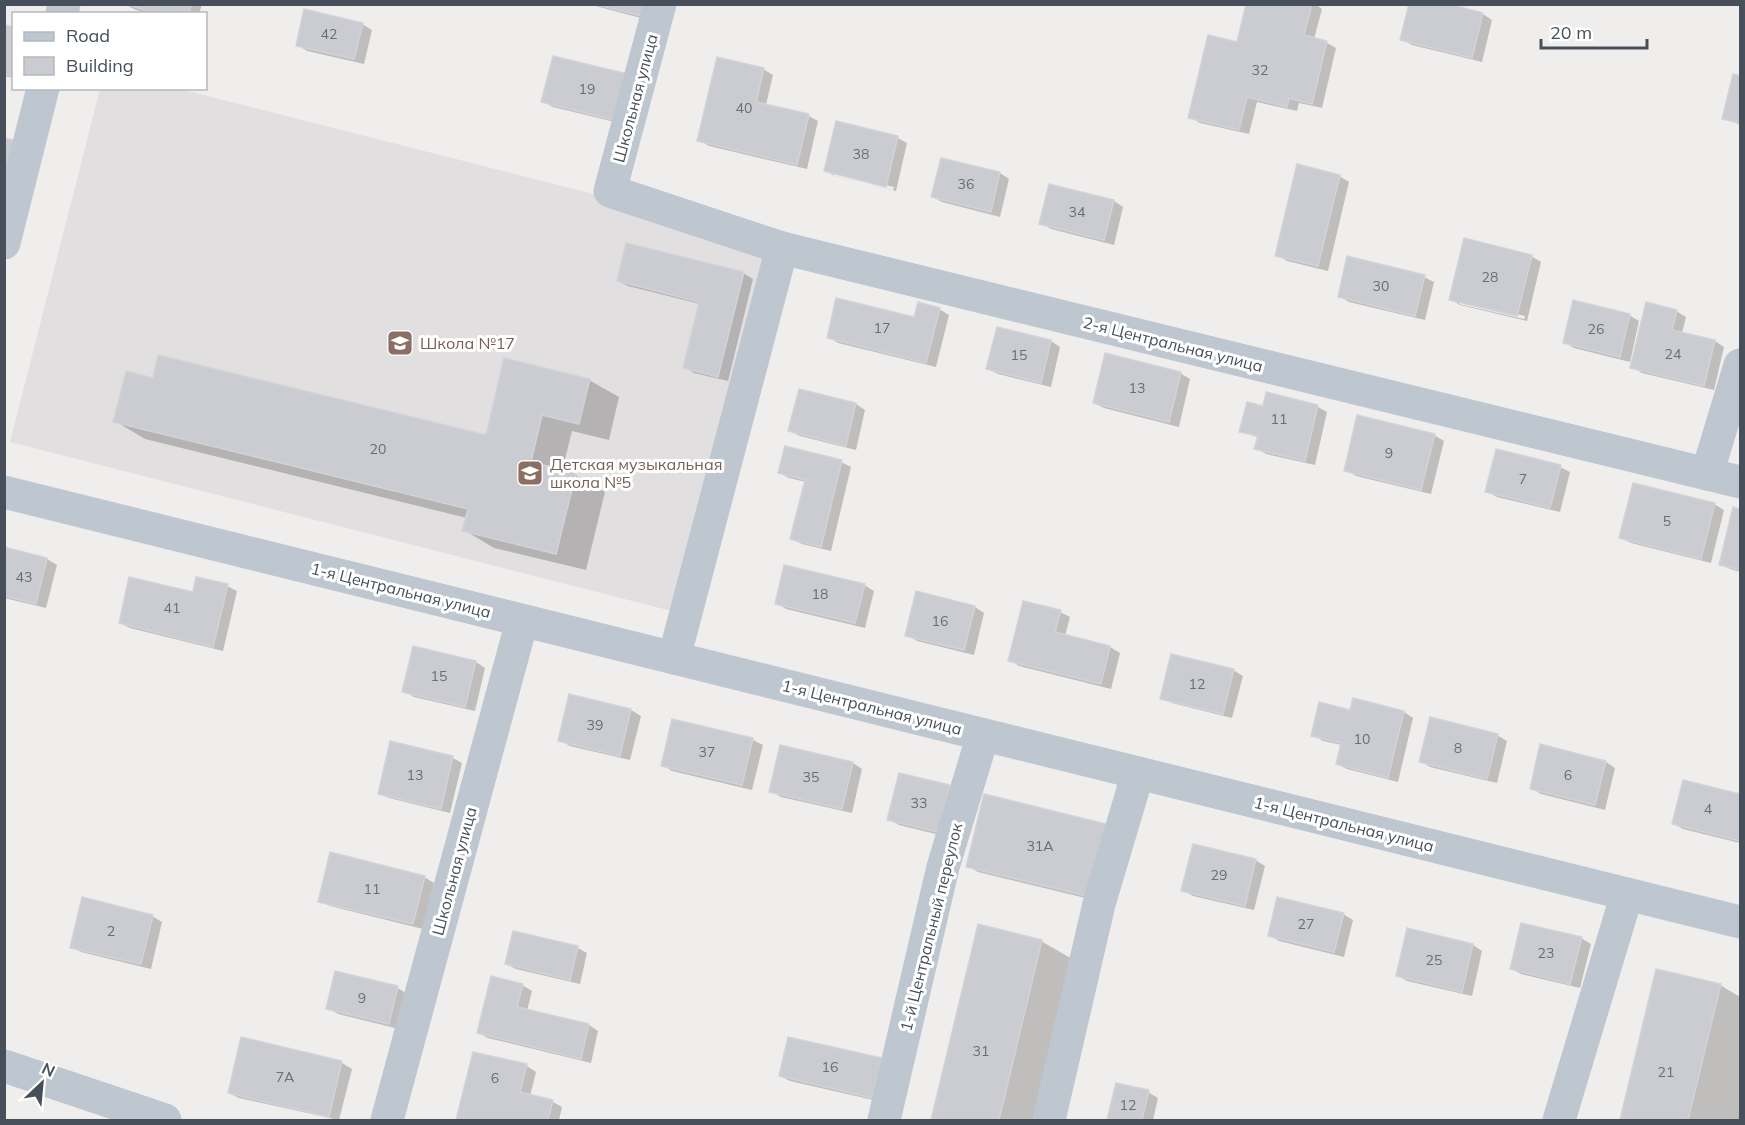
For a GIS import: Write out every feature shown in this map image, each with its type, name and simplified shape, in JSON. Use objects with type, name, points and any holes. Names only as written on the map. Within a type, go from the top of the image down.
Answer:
[{"type":"street","name":"Школьная улица","points":[[610,190],[660,4]]},
{"type":"street","points":[[4,243],[43,90]]},
{"type":"street","name":"2-я Центральная улица","points":[[610,190],[782,248],[1740,482]]},
{"type":"street","points":[[674,658],[782,248]]},
{"type":"street","points":[[1707,474],[1740,365]]},
{"type":"street","name":"1-я Центральная улица","points":[[4,492],[1740,922]]},
{"type":"street","name":"Школьная улица","points":[[387,1120],[522,621]]},
{"type":"street","name":"1-й Центральный переулок","points":[[884,1120],[943,867],[983,735]]},
{"type":"street","points":[[1049,1120],[1099,904],[1138,773]]},
{"type":"street","points":[[1559,1120],[1627,894]]},
{"type":"street","points":[[4,1066],[165,1120]]},
{"type":"shaded area","name":"Школа №17","points":[[100,90],[184,90],[790,244],[695,617],[10,442]]},
{"type":"building","points":[[125,4],[191,4],[189,12],[152,12]]},
{"type":"building","points":[[594,4],[649,4],[646,17]]},
{"type":"building","points":[[1246,4],[1312,4],[1304,35],[1327,41],[1312,104],[1289,98],[1287,107],[1247,97],[1239,130],[1188,118],[1208,35],[1237,42]]},
{"type":"building","points":[[1409,4],[1449,4],[1483,13],[1472,58],[1400,40]]},
{"type":"building","points":[[304,9],[363,23],[354,59],[296,46]]},
{"type":"building","points":[[4,25],[12,27],[12,76],[4,74]]},
{"type":"building","points":[[553,56],[632,75],[621,122],[541,102]]},
{"type":"building","points":[[717,57],[764,68],[756,102],[809,114],[797,165],[697,141]]},
{"type":"building","points":[[1733,74],[1740,76],[1740,123],[1722,119]]},
{"type":"building","points":[[836,121],[898,136],[886,187],[824,171]]},
{"type":"building","points":[[4,138],[23,142],[4,195]]},
{"type":"building","points":[[941,158],[1000,172],[991,212],[931,197]]},
{"type":"building","points":[[1297,164],[1340,175],[1318,266],[1275,256]]},
{"type":"building","points":[[1049,184],[1114,200],[1104,240],[1039,224]]},
{"type":"building","points":[[1464,238],[1532,255],[1517,316],[1449,300]]},
{"type":"building","points":[[626,243],[744,272],[718,377],[683,368],[699,302],[617,281]]},
{"type":"building","points":[[1347,256],[1425,275],[1415,316],[1338,297]]},
{"type":"building","points":[[836,298],[914,317],[918,302],[940,308],[926,363],[827,338]]},
{"type":"building","points":[[1573,300],[1630,314],[1620,357],[1563,343]]},
{"type":"building","points":[[1646,302],[1677,310],[1672,330],[1715,340],[1704,386],[1630,368]]},
{"type":"building","points":[[997,327],[1051,340],[1041,383],[986,369]]},
{"type":"building","points":[[1105,353],[1181,372],[1169,422],[1093,403]]},
{"type":"building","points":[[158,355],[486,435],[504,358],[590,379],[579,424],[542,415],[531,462],[576,473],[556,554],[462,531],[468,509],[113,422],[126,371],[153,378]]},
{"type":"building","points":[[799,389],[856,403],[846,446],[788,431]]},
{"type":"building","points":[[1266,392],[1318,405],[1305,461],[1254,449],[1258,436],[1239,432],[1247,402],[1263,406]]},
{"type":"building","points":[[1357,415],[1435,434],[1421,490],[1344,471]]},
{"type":"building","points":[[785,446],[842,460],[821,547],[790,539],[805,480],[778,473]]},
{"type":"building","points":[[1496,449],[1561,465],[1550,508],[1485,492]]},
{"type":"building","points":[[1633,483],[1715,503],[1701,559],[1619,538]]},
{"type":"building","points":[[1733,507],[1740,509],[1740,570],[1719,565]]},
{"type":"building","points":[[4,547],[47,558],[36,604],[4,596]]},
{"type":"building","points":[[784,565],[865,584],[855,623],[775,604]]},
{"type":"building","points":[[129,577],[193,592],[196,577],[228,584],[213,647],[119,623]]},
{"type":"building","points":[[916,591],[975,606],[964,650],[905,636]]},
{"type":"building","points":[[1023,601],[1061,610],[1055,632],[1110,646],[1101,684],[1008,661]]},
{"type":"building","points":[[413,646],[476,661],[465,707],[402,692]]},
{"type":"building","points":[[1171,654],[1234,669],[1223,714],[1160,699]]},
{"type":"building","points":[[569,694],[631,709],[620,756],[558,741]]},
{"type":"building","points":[[1353,698],[1404,711],[1388,778],[1336,764],[1341,743],[1311,736],[1319,702],[1350,710]]},
{"type":"building","points":[[1430,717],[1498,734],[1487,779],[1419,762]]},
{"type":"building","points":[[672,719],[753,738],[742,785],[661,766]]},
{"type":"building","points":[[390,741],[453,756],[441,809],[378,794]]},
{"type":"building","points":[[1540,744],[1606,761],[1595,805],[1530,789]]},
{"type":"building","points":[[780,745],[853,762],[842,809],[769,792]]},
{"type":"building","points":[[899,773],[950,785],[938,832],[887,820]]},
{"type":"building","points":[[1683,780],[1740,794],[1740,841],[1672,824]]},
{"type":"building","points":[[984,794],[1114,826],[1096,898],[966,867]]},
{"type":"building","points":[[1193,844],[1256,859],[1245,906],[1181,891]]},
{"type":"building","points":[[330,852],[425,876],[413,924],[318,902]]},
{"type":"building","points":[[82,897],[153,915],[141,964],[70,948]]},
{"type":"building","points":[[1277,897],[1344,913],[1334,952],[1268,936]]},
{"type":"building","points":[[1521,923],[1582,937],[1570,984],[1510,969]]},
{"type":"building","points":[[978,924],[1042,940],[999,1120],[931,1120]]},
{"type":"building","points":[[1407,928],[1473,944],[1462,992],[1396,976]]},
{"type":"building","points":[[513,931],[578,946],[570,980],[505,964]]},
{"type":"building","points":[[1656,969],[1721,984],[1688,1120],[1620,1120]]},
{"type":"building","points":[[335,971],[398,986],[389,1024],[326,1009]]},
{"type":"building","points":[[491,976],[523,984],[517,1007],[589,1024],[581,1059],[477,1033]]},
{"type":"building","points":[[241,1037],[342,1061],[329,1117],[228,1093]]},
{"type":"building","points":[[788,1037],[882,1058],[872,1098],[779,1076]]},
{"type":"building","points":[[473,1052],[527,1064],[520,1092],[553,1100],[548,1120],[456,1120]]},
{"type":"building","points":[[1116,1083],[1149,1090],[1142,1120],[1107,1120]]},
{"type":"place","name":"Школа №17","points":[[400,343]]},
{"type":"place","name":"Детская музыкальная школа №5","points":[[530,473]]}]
